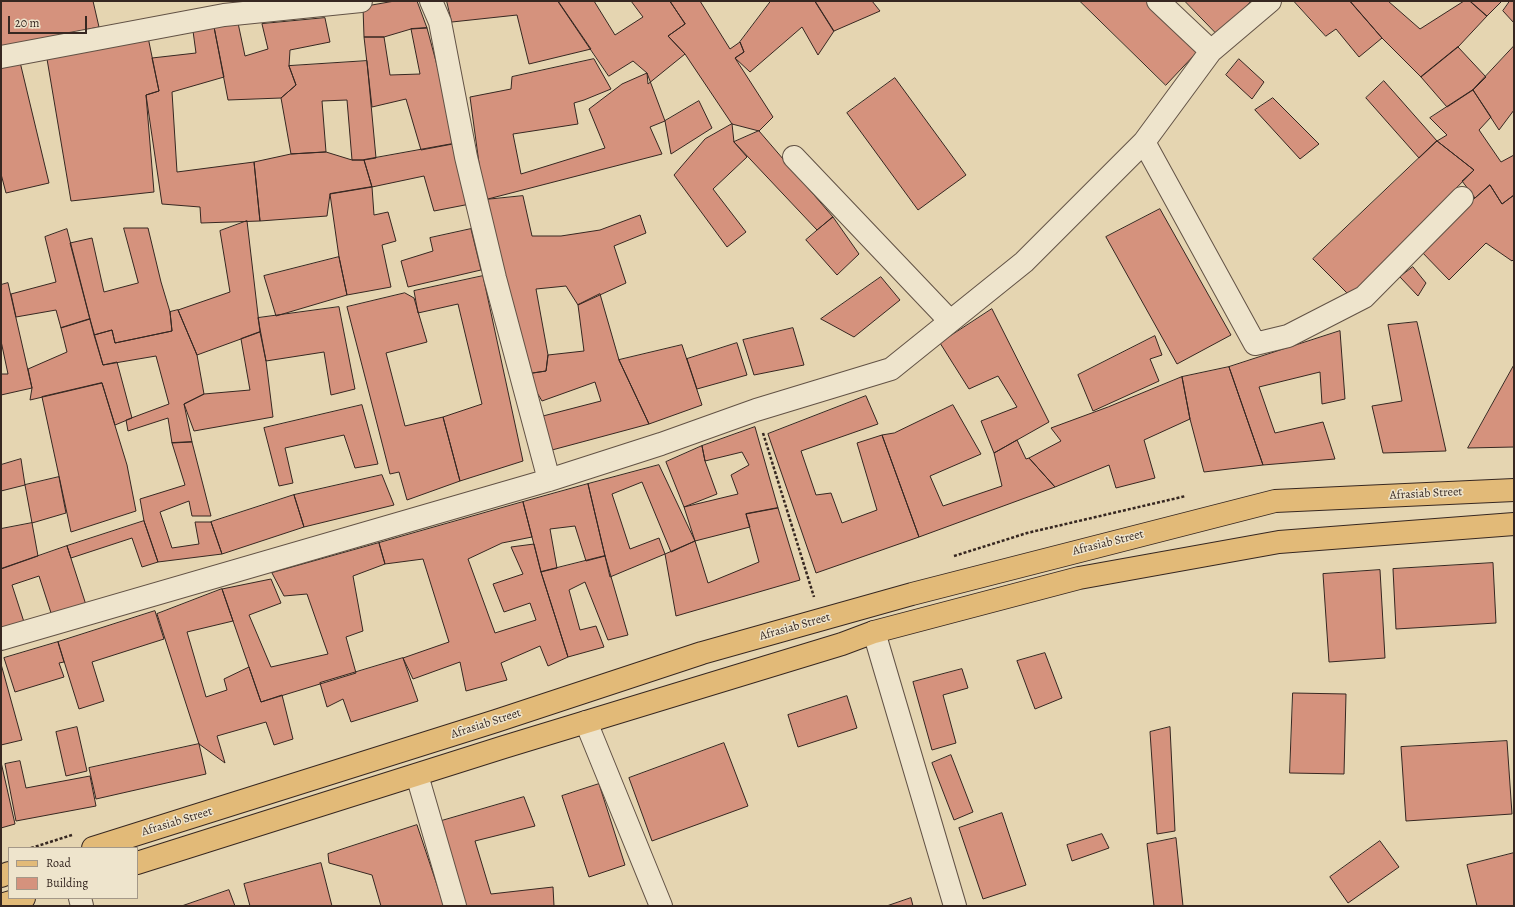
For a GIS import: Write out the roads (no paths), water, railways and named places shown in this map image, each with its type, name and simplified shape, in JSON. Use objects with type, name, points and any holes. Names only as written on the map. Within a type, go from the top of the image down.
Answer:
[{"type":"main road","name":"Afrasiab Street","points":[[96,847],[489,723],[702,653],[996,572],[1276,501],[1514,490]]},
{"type":"main road","points":[[138,863],[586,722],[842,644],[874,632],[1079,578],[1279,542],[1514,524]]},
{"type":"main road","points":[[1,905],[21,899]]},
{"type":"street","points":[[1,57],[224,15],[361,1]]},
{"type":"street","points":[[431,1],[440,22],[466,158],[495,278],[549,480]]},
{"type":"street","points":[[1158,1],[1211,51]]},
{"type":"street","points":[[1,639],[549,480],[661,444],[756,410],[890,369],[1024,262],[1144,142],[1211,51],[1270,1]]},
{"type":"street","points":[[1144,142],[1255,344],[1288,336],[1364,297],[1462,198]]},
{"type":"street","points":[[794,157],[950,321]]},
{"type":"street","points":[[874,632],[955,906]]},
{"type":"street","points":[[586,722],[661,906]]},
{"type":"street","points":[[417,775],[455,906]]}]
